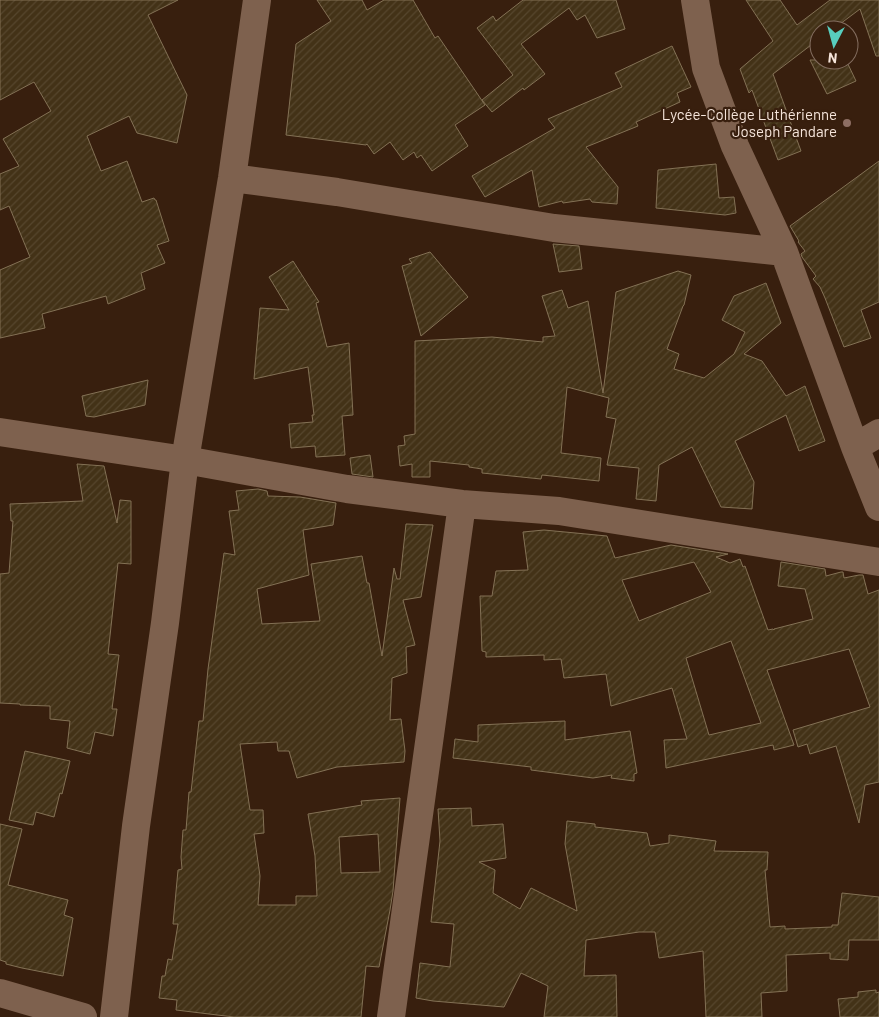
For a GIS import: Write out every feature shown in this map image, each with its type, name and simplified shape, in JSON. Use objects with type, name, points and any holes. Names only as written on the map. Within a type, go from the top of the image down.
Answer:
[{"type":"street","points":[[114,1017],[136,826],[165,623],[185,460],[232,178],[257,0]]},
{"type":"street","points":[[695,0],[706,68],[735,146],[784,252],[879,507]]},
{"type":"street","points":[[232,178],[337,192],[554,228],[784,252]]},
{"type":"street","points":[[0,432],[185,460],[347,489],[462,504],[559,511],[879,562]]},
{"type":"street","points":[[856,448],[879,433]]},
{"type":"street","points":[[392,1017],[462,504]]},
{"type":"street","points":[[0,993],[83,1017]]},
{"type":"building","points":[[0,0],[178,0],[148,15],[187,95],[177,143],[137,133],[129,116],[87,136],[101,171],[127,161],[142,202],[154,198],[156,200],[169,241],[157,245],[165,263],[141,273],[145,289],[108,304],[106,296],[42,314],[45,328],[0,338],[0,270],[30,257],[9,206],[0,210],[0,174],[19,166],[3,139],[51,111],[34,82],[0,100]]},
{"type":"building","points":[[317,0],[362,0],[367,10],[384,0],[413,0],[435,38],[438,36],[485,105],[455,125],[468,146],[432,171],[421,155],[417,158],[414,152],[403,160],[390,142],[374,154],[367,144],[286,135],[296,44],[331,21]]},
{"type":"building","points":[[523,0],[616,0],[625,29],[597,38],[585,15],[577,20],[569,8],[521,44],[545,74],[492,112],[482,100],[513,75],[477,28],[493,16],[496,21]]},
{"type":"building","points":[[746,0],[780,0],[797,25],[830,0],[879,0],[879,56],[876,56],[860,9],[845,20],[809,20],[809,47],[773,74],[801,151],[778,160],[752,90],[749,93],[740,69],[773,41]]},
{"type":"building","points":[[672,46],[691,87],[677,93],[680,102],[636,122],[638,126],[586,147],[618,187],[617,204],[592,202],[590,199],[563,203],[562,201],[539,207],[532,170],[485,197],[472,176],[555,128],[548,119],[622,87],[615,73]]},
{"type":"building","points":[[815,70],[851,70],[856,81],[827,94]]},
{"type":"building","points":[[879,161],[879,302],[861,310],[871,338],[844,347],[820,287],[813,279],[816,276],[802,257],[801,254],[805,251],[790,226]]},
{"type":"building","points":[[716,164],[719,198],[734,197],[736,213],[725,215],[656,208],[658,170]]},
{"type":"building","points":[[553,244],[579,246],[582,269],[559,272]]},
{"type":"building","points":[[430,252],[468,297],[421,336],[402,266],[412,263],[409,259]]},
{"type":"building","points":[[293,261],[319,302],[316,303],[327,347],[349,343],[353,415],[342,416],[345,455],[316,457],[315,446],[291,448],[289,424],[313,422],[312,415],[314,415],[308,367],[254,379],[260,308],[289,310],[269,277]]},
{"type":"building","points":[[678,271],[691,275],[684,305],[667,349],[679,354],[674,369],[704,378],[734,354],[745,332],[722,320],[734,296],[766,283],[781,323],[744,354],[762,361],[786,396],[805,386],[825,441],[799,451],[786,415],[735,441],[754,482],[752,509],[721,507],[692,447],[659,465],[656,501],[636,499],[639,468],[607,465],[616,419],[606,417],[609,398],[567,387],[561,453],[601,458],[599,481],[542,475],[541,479],[482,473],[482,469],[469,467],[469,465],[430,461],[430,477],[412,477],[412,464],[400,466],[398,446],[405,445],[404,436],[415,434],[415,341],[492,337],[543,342],[543,337],[555,336],[542,296],[562,290],[568,308],[588,301],[603,393],[616,292]]},
{"type":"building","points":[[148,380],[145,405],[94,417],[86,416],[82,396]]},
{"type":"building","points":[[370,455],[373,477],[352,474],[350,458]]},
{"type":"building","points":[[77,464],[104,466],[117,523],[120,500],[131,501],[131,564],[118,563],[108,654],[119,655],[112,709],[117,709],[113,736],[95,732],[90,754],[67,748],[70,721],[50,719],[50,706],[0,703],[0,574],[9,573],[13,521],[11,521],[10,504],[83,501]]},
{"type":"building","points":[[258,489],[267,491],[268,496],[300,497],[336,503],[333,525],[303,530],[309,575],[257,589],[262,624],[320,621],[311,564],[362,556],[367,583],[369,583],[382,656],[394,568],[397,579],[400,579],[406,524],[433,525],[421,597],[403,600],[415,645],[406,647],[407,673],[392,678],[390,720],[401,719],[405,751],[404,762],[337,767],[297,778],[289,751],[278,751],[277,742],[240,744],[250,810],[263,810],[264,833],[254,834],[260,876],[258,905],[296,905],[296,896],[317,896],[315,856],[308,814],[362,805],[361,801],[400,798],[390,910],[379,967],[366,966],[361,1017],[234,1017],[176,1010],[177,1000],[159,998],[162,976],[165,976],[168,959],[172,960],[178,924],[173,924],[178,870],[182,869],[183,830],[186,830],[189,792],[191,792],[199,721],[203,721],[224,553],[235,555],[229,511],[239,510],[236,491]],"holes":[[[378,834],[380,872],[341,873],[339,837]]]},
{"type":"building","points":[[544,530],[607,536],[615,558],[671,545],[728,554],[716,557],[730,563],[740,559],[743,567],[745,566],[768,630],[813,619],[805,589],[778,586],[781,562],[825,569],[826,576],[841,572],[843,572],[844,578],[863,575],[868,594],[879,590],[879,782],[865,785],[859,823],[836,746],[810,754],[807,744],[798,747],[793,730],[870,707],[849,649],[767,670],[794,745],[774,750],[773,745],[666,768],[664,740],[687,739],[672,688],[611,706],[606,674],[564,678],[561,659],[544,660],[544,655],[486,657],[486,652],[482,651],[480,596],[492,596],[496,571],[528,570],[523,532]],"holes":[[[694,562],[711,592],[639,621],[622,580]],[[731,641],[761,723],[709,735],[686,658]]]},
{"type":"building","points":[[565,721],[565,740],[630,731],[637,773],[634,774],[634,781],[611,778],[612,775],[593,778],[531,770],[531,767],[453,758],[455,739],[478,742],[478,725]]},
{"type":"building","points":[[25,751],[70,761],[54,817],[36,812],[33,825],[9,820]]},
{"type":"building","points":[[471,808],[472,826],[503,824],[506,858],[479,862],[495,870],[493,893],[520,909],[531,888],[577,911],[565,844],[567,821],[595,824],[595,827],[647,833],[650,846],[669,843],[669,835],[716,841],[714,851],[768,852],[767,870],[765,870],[770,927],[785,926],[785,929],[832,927],[832,925],[838,925],[842,893],[879,897],[879,940],[849,940],[848,960],[830,959],[830,953],[786,955],[787,991],[761,993],[762,1017],[706,1017],[703,951],[659,958],[655,932],[639,932],[586,940],[584,976],[616,975],[617,1017],[544,1017],[548,986],[521,973],[504,1007],[416,998],[420,963],[450,967],[454,924],[431,922],[440,841],[438,809]]},
{"type":"building","points":[[0,824],[22,829],[8,885],[68,900],[64,915],[73,918],[63,976],[6,964],[6,962],[0,960]]},
{"type":"building","points":[[876,990],[876,993],[879,992],[879,1017],[840,1017],[838,999],[858,997],[858,992]]},
{"type":"place","name":"Lycée-Collège Luthérienne Joseph Pandare","points":[[847,123]]}]
